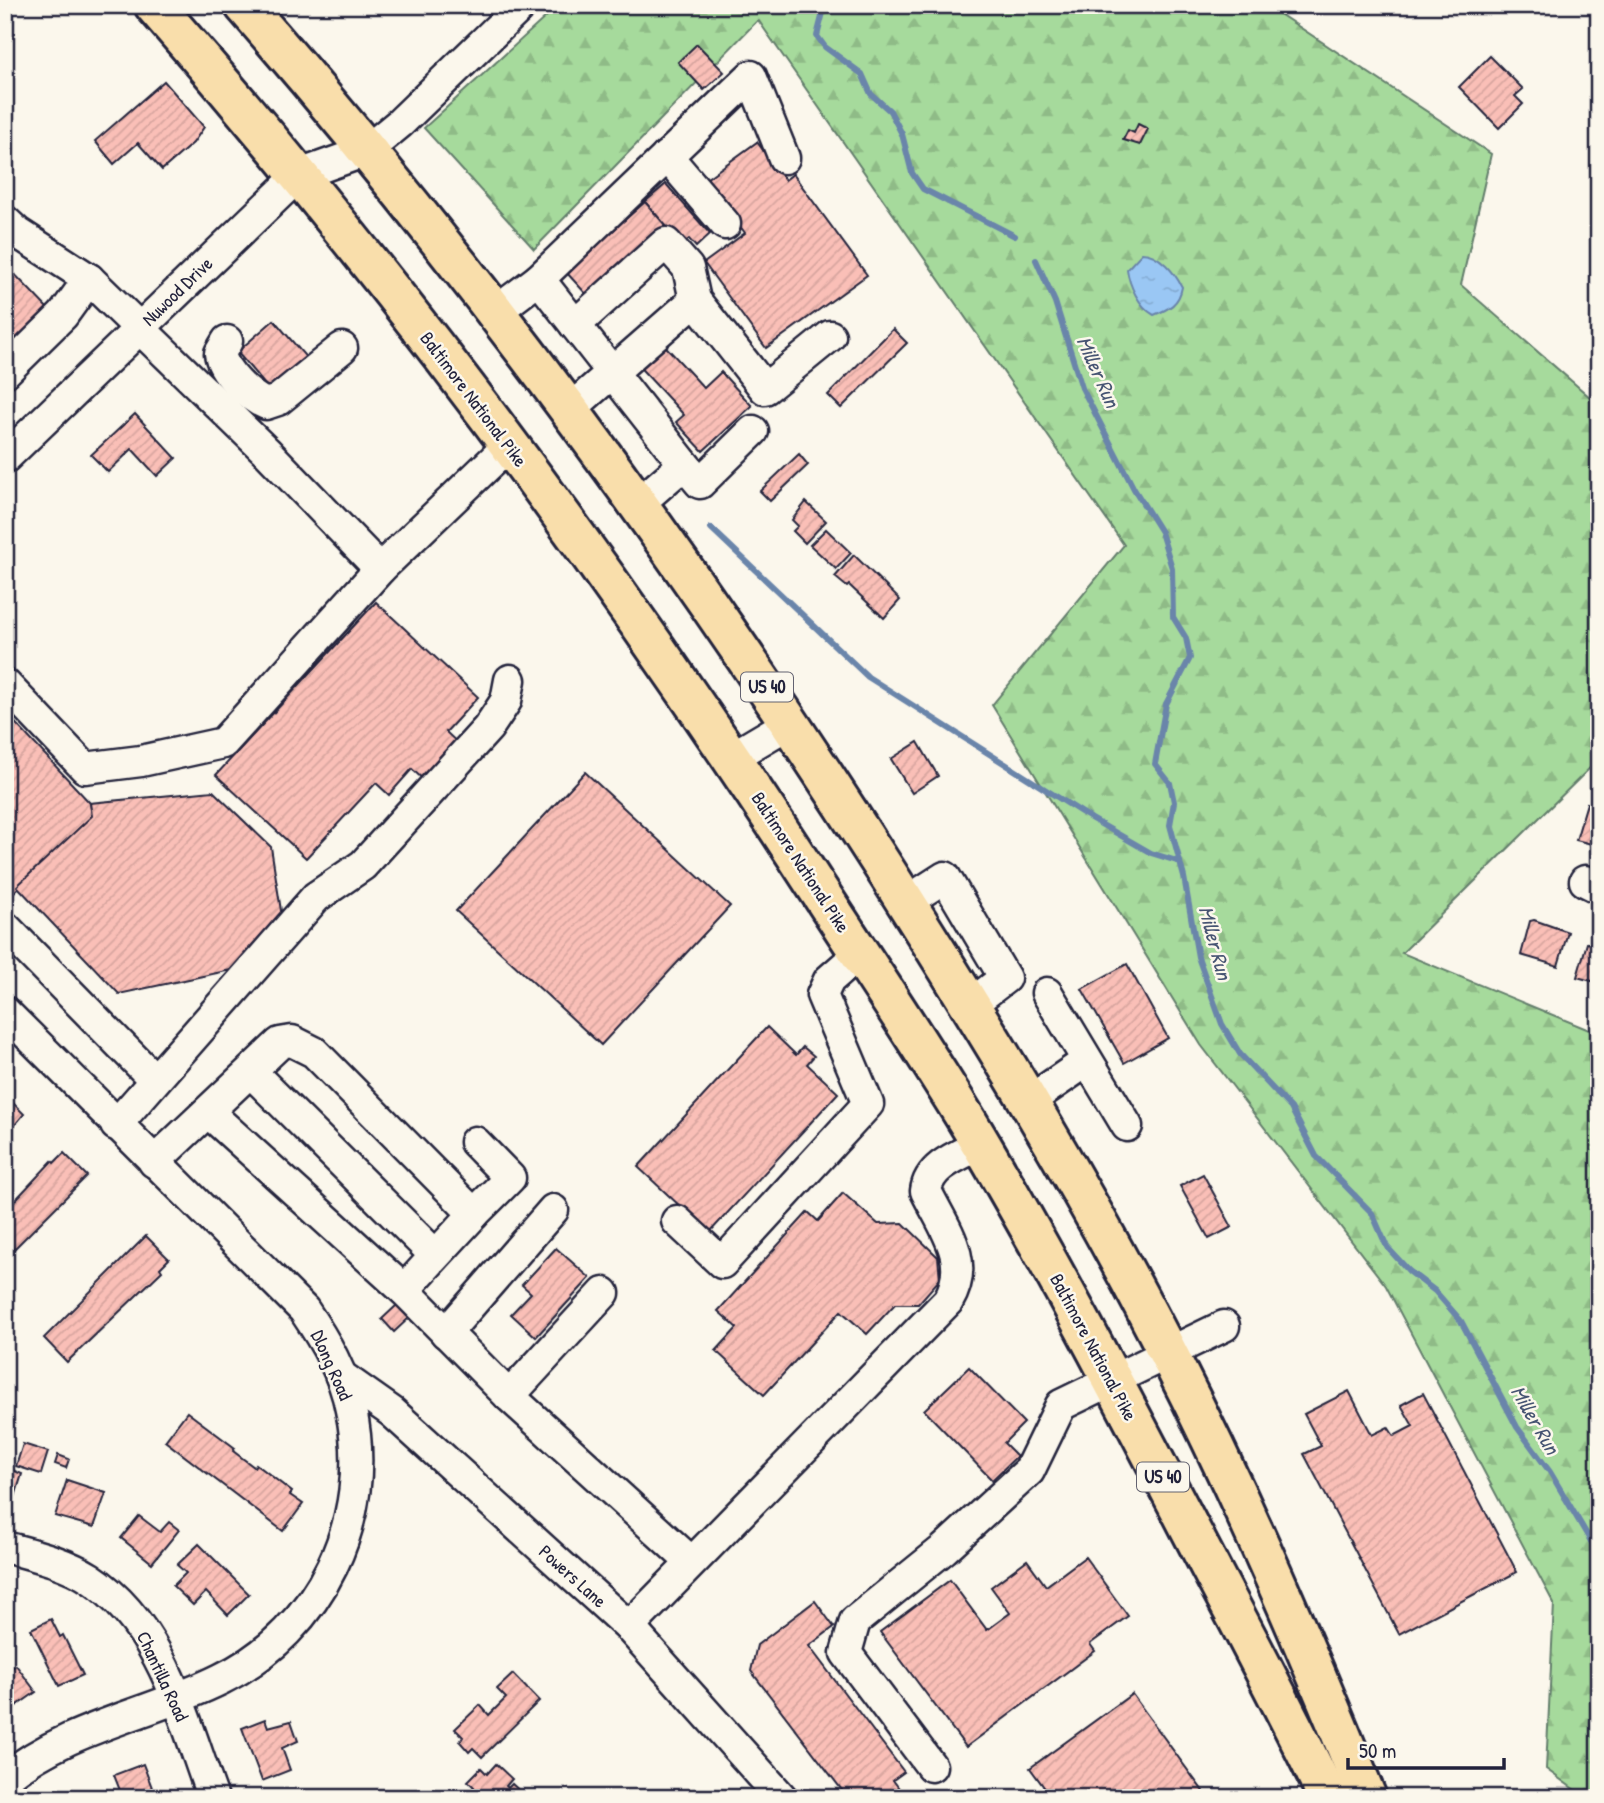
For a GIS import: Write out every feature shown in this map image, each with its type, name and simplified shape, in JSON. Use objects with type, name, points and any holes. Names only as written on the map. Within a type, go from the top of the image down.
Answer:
[{"type":"main road","name":"Baltimore National Pike","points":[[154,5],[299,175],[509,445],[617,589],[732,757],[981,1144],[1113,1381],[1324,1796]]},
{"type":"main road","name":"US 40","points":[[244,5],[366,151],[494,313],[638,504],[791,722],[970,1004],[1029,1101],[1168,1353],[1237,1497],[1367,1798]]},
{"type":"street","name":"Nuwood Drive","points":[[5,458],[299,175],[366,151],[400,123],[522,5]]},
{"type":"street","points":[[494,313],[540,279],[751,76],[784,158]]},
{"type":"street","points":[[667,156],[724,224]]},
{"type":"street","points":[[5,221],[18,233],[89,279],[227,413],[380,569]]},
{"type":"street","points":[[575,325],[666,243],[688,268],[695,300],[765,389],[830,336]]},
{"type":"street","points":[[5,372],[63,315],[89,279]]},
{"type":"street","points":[[540,279],[700,483],[753,431]]},
{"type":"street","points":[[568,411],[695,300]]},
{"type":"street","points":[[228,341],[220,353],[221,362],[260,402],[272,404],[342,348]]},
{"type":"street","points":[[227,413],[249,392]]},
{"type":"street","points":[[5,684],[85,768],[141,761],[223,743],[380,569],[509,445]]},
{"type":"street","points":[[638,504],[684,464]]},
{"type":"street","points":[[116,1125],[316,897],[363,865],[488,728],[506,701],[510,680]]},
{"type":"street","points":[[732,757],[791,722]]},
{"type":"street","points":[[5,927],[155,1079]]},
{"type":"street","points":[[677,1221],[722,1263],[868,1104],[822,995],[828,980],[860,953]]},
{"type":"street","points":[[1047,993],[1127,1126]]},
{"type":"street","name":"Dlong Road","points":[[5,1012],[304,1310],[324,1340],[341,1376],[351,1409],[357,1449],[357,1485],[351,1518],[338,1556],[300,1618],[281,1637],[252,1661],[221,1679],[87,1729],[49,1749],[5,1778]]},
{"type":"street","points":[[154,1162],[280,1043],[292,1041],[314,1052],[473,1215]]},
{"type":"street","points":[[1029,1101],[1087,1061]]},
{"type":"street","points":[[251,1072],[435,1255]]},
{"type":"street","points":[[208,1112],[404,1290],[509,1396],[690,1561]]},
{"type":"street","points":[[404,1290],[510,1178],[475,1142]]},
{"type":"street","points":[[629,1627],[690,1561],[948,1301],[958,1286],[957,1255],[926,1191],[927,1180],[947,1162],[981,1144]]},
{"type":"street","points":[[446,1333],[553,1210]]},
{"type":"street","points":[[509,1396],[604,1293]]},
{"type":"street","points":[[931,1766],[846,1653],[855,1621],[944,1549],[1029,1471],[1061,1405],[1224,1326]]},
{"type":"street","name":"Powers Lane","points":[[341,1376],[393,1412],[629,1627],[782,1798]]},
{"type":"street","name":"Chantilla Road","points":[[5,1547],[62,1564],[107,1591],[141,1627],[175,1698],[213,1798]]},
{"type":"green space","points":[[559,5],[1266,5],[1491,154],[1461,285],[1599,405],[1599,759],[1402,953],[1599,1034],[1599,1107],[1593,1122],[1599,1125],[1599,1798],[1586,1798],[1546,1769],[1554,1604],[1386,1286],[1201,1045],[992,705],[1124,545],[758,20],[534,249],[424,128]]},
{"type":"water","points":[[1142,253],[1160,260],[1171,270],[1182,287],[1172,305],[1154,315],[1139,301],[1128,275],[1127,269]]},
{"type":"building","points":[[697,44],[724,72],[704,90],[678,62]]},
{"type":"building","points":[[1490,56],[1523,89],[1515,96],[1523,104],[1499,128],[1459,87]]},
{"type":"building","points":[[164,81],[204,127],[193,143],[162,170],[138,143],[114,164],[95,141]]},
{"type":"building","points":[[1138,124],[1148,129],[1140,145],[1123,140],[1128,130],[1134,133]]},
{"type":"building","points":[[757,142],[785,180],[793,174],[867,275],[766,348],[704,263],[745,233],[706,179]]},
{"type":"building","points":[[666,184],[710,234],[696,247],[689,239],[682,244],[645,202]]},
{"type":"building","points":[[645,202],[665,225],[588,296],[566,272]]},
{"type":"building","points":[[5,264],[49,310],[5,352]]},
{"type":"building","points":[[274,320],[310,362],[272,393],[237,352]]},
{"type":"building","points":[[893,329],[907,343],[841,408],[828,395]]},
{"type":"building","points":[[657,337],[704,388],[721,372],[752,406],[703,451],[676,422],[684,415],[632,359]]},
{"type":"building","points":[[135,414],[176,458],[157,476],[132,449],[108,472],[91,455]]},
{"type":"building","points":[[799,454],[808,465],[770,501],[760,491]]},
{"type":"building","points":[[806,502],[826,521],[805,543],[793,531],[798,526],[792,520]]},
{"type":"building","points":[[826,529],[851,553],[836,569],[810,545]]},
{"type":"building","points":[[854,555],[900,600],[884,618],[849,585],[847,587],[835,577]]},
{"type":"building","points":[[376,602],[478,697],[446,732],[461,746],[427,783],[412,769],[389,795],[376,783],[306,858],[216,775]]},
{"type":"building","points":[[5,712],[90,803],[92,816],[12,894],[5,887]]},
{"type":"building","points":[[918,742],[938,776],[912,793],[891,759]]},
{"type":"building","points":[[585,772],[730,906],[601,1045],[456,911]]},
{"type":"building","points":[[213,791],[271,847],[282,917],[240,968],[119,994],[17,886],[92,816],[90,803]]},
{"type":"building","points":[[1587,803],[1599,806],[1599,846],[1576,840]]},
{"type":"building","points":[[1530,921],[1568,932],[1558,966],[1521,955]]},
{"type":"building","points":[[1587,943],[1599,946],[1599,983],[1577,977]]},
{"type":"building","points":[[1127,964],[1168,1038],[1124,1063],[1082,989]]},
{"type":"building","points":[[767,1027],[796,1055],[803,1047],[814,1056],[807,1064],[838,1093],[709,1233],[638,1167]]},
{"type":"building","points":[[5,1095],[24,1114],[5,1137]]},
{"type":"building","points":[[64,1153],[87,1176],[5,1258],[5,1211],[52,1161],[54,1163]]},
{"type":"building","points":[[1203,1174],[1232,1227],[1209,1239],[1180,1186]]},
{"type":"building","points":[[843,1193],[878,1224],[903,1223],[938,1257],[940,1279],[918,1304],[895,1304],[867,1334],[841,1311],[764,1395],[716,1351],[737,1328],[718,1311],[808,1212],[818,1221]]},
{"type":"building","points":[[146,1236],[169,1259],[160,1268],[162,1271],[67,1362],[44,1338]]},
{"type":"building","points":[[556,1248],[590,1278],[536,1337],[511,1314],[531,1293],[522,1285]]},
{"type":"building","points":[[397,1305],[409,1318],[394,1332],[382,1319]]},
{"type":"building","points":[[969,1367],[1024,1423],[1004,1443],[1017,1456],[992,1480],[924,1410]]},
{"type":"building","points":[[1349,1391],[1372,1435],[1388,1427],[1394,1436],[1413,1426],[1401,1405],[1423,1393],[1517,1572],[1399,1634],[1304,1454],[1321,1446],[1304,1414]]},
{"type":"building","points":[[187,1412],[235,1448],[233,1451],[254,1467],[256,1464],[292,1492],[290,1495],[303,1504],[283,1531],[165,1441]]},
{"type":"building","points":[[23,1444],[48,1452],[41,1474],[16,1466]]},
{"type":"building","points":[[58,1455],[69,1459],[66,1468],[55,1464]]},
{"type":"building","points":[[5,1467],[22,1474],[14,1500],[5,1497]]},
{"type":"building","points":[[67,1480],[106,1493],[94,1527],[55,1516]]},
{"type":"building","points":[[139,1516],[160,1532],[169,1522],[179,1530],[152,1563],[121,1538]]},
{"type":"building","points":[[199,1544],[249,1594],[228,1615],[206,1592],[193,1605],[173,1586],[186,1573],[177,1565]]},
{"type":"building","points":[[1085,1557],[1128,1616],[1090,1644],[1095,1651],[966,1747],[880,1632],[950,1580],[987,1630],[1010,1613],[991,1587],[1027,1560],[1046,1586]]},
{"type":"building","points":[[815,1601],[834,1627],[809,1646],[904,1772],[893,1780],[906,1798],[848,1798],[751,1671],[757,1645]]},
{"type":"building","points":[[51,1619],[60,1637],[63,1635],[83,1675],[59,1686],[31,1629]]},
{"type":"building","points":[[16,1665],[36,1692],[5,1714],[5,1669],[7,1671]]},
{"type":"building","points":[[513,1674],[539,1701],[482,1757],[473,1748],[469,1752],[460,1742],[463,1737],[455,1729],[480,1705],[489,1715],[506,1698],[497,1689]]},
{"type":"building","points":[[1132,1694],[1208,1798],[1052,1798],[1030,1768]]},
{"type":"building","points":[[265,1719],[268,1727],[291,1721],[298,1741],[282,1748],[290,1770],[262,1781],[242,1728]]},
{"type":"building","points":[[143,1764],[156,1798],[123,1798],[114,1775]]},
{"type":"building","points":[[496,1764],[512,1779],[506,1786],[508,1788],[512,1784],[524,1795],[468,1798],[474,1787],[468,1781],[481,1768],[487,1774]]},
{"type":"waterway","name":"Miller Run","points":[[825,5],[817,36],[825,47],[862,74],[871,94],[890,111],[902,134],[912,173],[923,189],[1015,236]]},
{"type":"waterway","name":"Miller Run","points":[[1036,260],[1055,302],[1082,388],[1134,489],[1161,532],[1172,568],[1173,617],[1186,638],[1190,658],[1166,704],[1155,764],[1170,783],[1174,802],[1170,825],[1184,877],[1198,957],[1222,1024],[1240,1054],[1291,1108],[1316,1156],[1372,1213],[1387,1247],[1409,1271],[1435,1291],[1461,1321],[1517,1427],[1550,1472],[1599,1555]]},
{"type":"waterway","points":[[711,528],[868,677],[1092,819],[1151,853],[1180,862]]}]
